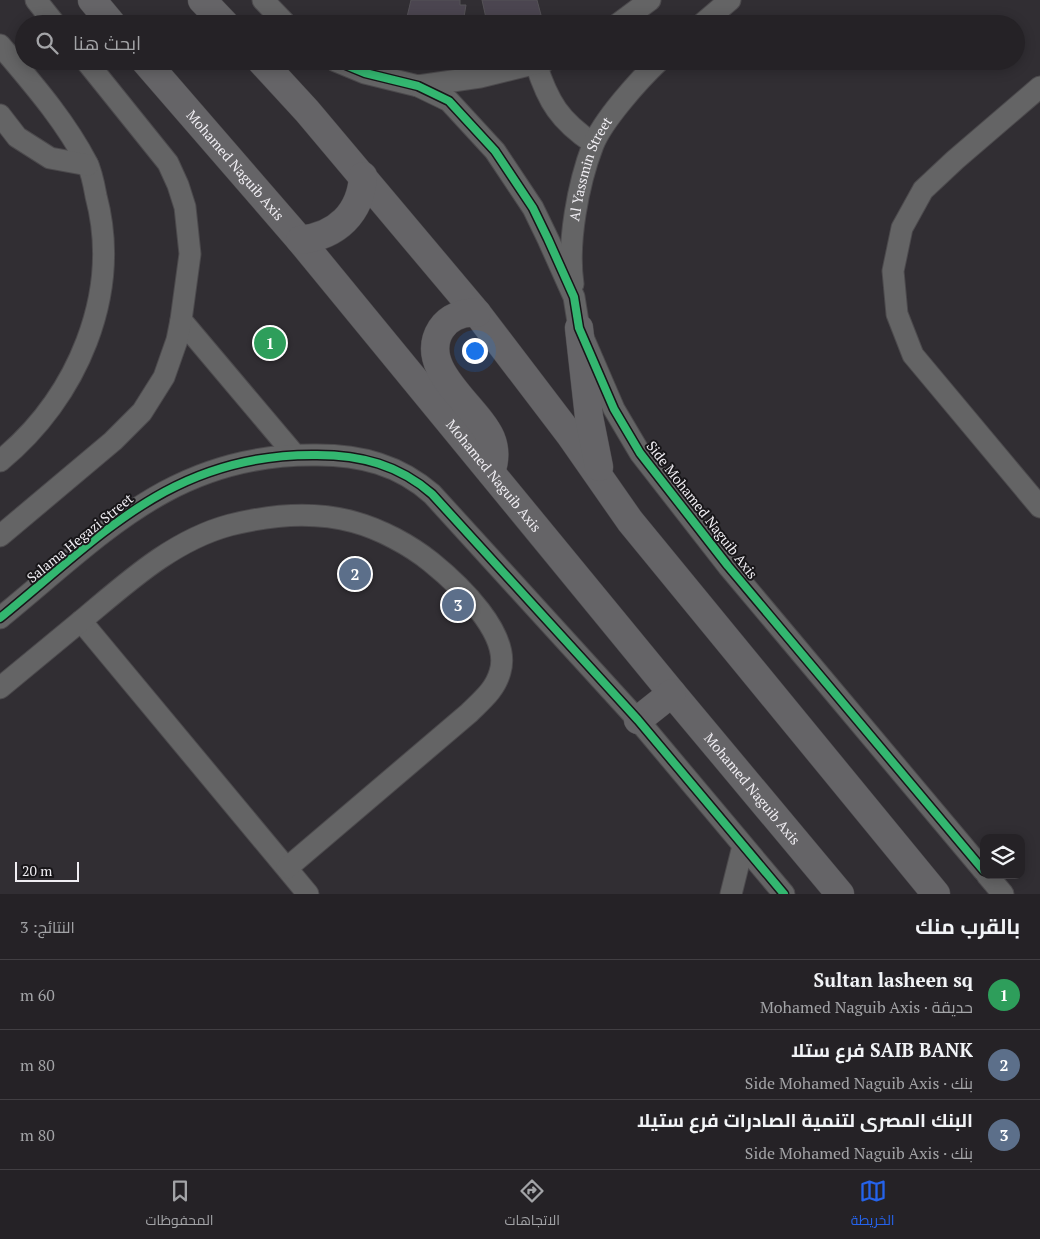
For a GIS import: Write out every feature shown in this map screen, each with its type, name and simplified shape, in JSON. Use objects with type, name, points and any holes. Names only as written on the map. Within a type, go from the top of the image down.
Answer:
[{"type":"main road","points":[[92,0],[104,15]]},
{"type":"main road","points":[[202,0],[216,15]]},
{"type":"main road","name":"Mohamed Naguib Axis","points":[[153,70],[300,240],[672,693],[840,894]]},
{"type":"main road","points":[[269,70],[363,176],[478,313],[630,520],[936,894]]},
{"type":"main road","points":[[300,240],[325,235],[346,221],[359,200],[363,176]]},
{"type":"main road","points":[[478,313],[459,315],[443,325],[435,342],[434,351],[440,369],[491,439],[494,455],[491,472]]},
{"type":"main road","points":[[579,328],[588,417],[602,481]]},
{"type":"main road","points":[[638,720],[672,693]]},
{"type":"street","points":[[36,0],[48,15]]},
{"type":"street","points":[[263,0],[277,15]]},
{"type":"street","points":[[630,15],[650,0]]},
{"type":"street","points":[[712,15],[730,0]]},
{"type":"street","points":[[0,45],[15,63]]},
{"type":"street","points":[[0,461],[12,451],[59,398],[90,335],[104,279],[103,222],[88,165],[60,116],[21,70]]},
{"type":"street","points":[[0,536],[113,441],[142,412],[164,377],[177,340],[190,254],[185,208],[178,185],[168,163],[93,70]]},
{"type":"street","name":"Side Mohamed Naguib Axis","points":[[358,70],[418,86],[448,102],[495,151],[533,208],[574,296],[579,328],[614,409],[640,453],[669,492],[980,867]]},
{"type":"street","points":[[418,86],[480,77],[510,70]]},
{"type":"street","points":[[541,70],[545,92],[557,112],[573,130],[593,143]]},
{"type":"street","name":"Al Yassmin Street","points":[[574,296],[570,268],[573,237],[577,205],[593,143],[618,107],[649,70]]},
{"type":"street","points":[[1040,88],[955,160],[923,190],[902,228],[893,271],[897,314],[914,355],[1040,507]]},
{"type":"street","points":[[0,115],[17,137],[50,158],[88,165]]},
{"type":"street","points":[[181,320],[294,454],[325,455],[371,461],[403,472],[432,494],[638,720],[784,894]]},
{"type":"street","name":"Salama Hegazi Street","points":[[0,618],[131,511],[155,495],[180,482],[233,463],[294,454]]},
{"type":"street","points":[[0,688],[162,557],[197,537],[230,526],[279,516],[328,517],[354,522],[384,535],[430,561],[456,585],[491,626],[501,647],[501,670],[491,691],[287,868]]},
{"type":"street","points":[[81,621],[308,894]]},
{"type":"street","points":[[731,894],[743,846]]},
{"type":"street","points":[[990,879],[1003,894]]},
{"type":"building","points":[[411,0],[460,0],[460,5],[466,5],[464,15],[407,15]]},
{"type":"building","points":[[482,0],[537,0],[541,15],[485,15]]},
{"type":"cycle path","points":[[358,70],[418,86],[449,101],[495,151],[533,208],[548,239],[574,297],[579,328],[614,409],[640,453],[728,566],[980,866]]},
{"type":"cycle path","points":[[0,618],[108,529],[144,504],[181,484],[222,468],[267,458],[333,455],[379,464],[406,476],[432,494],[638,720],[784,894]]},
{"type":"place","name":"Sultan lasheen sq","points":[[270,343]]},
{"type":"place","name":"SAIB BANK فرع ستلا","points":[[355,574]]},
{"type":"place","name":"البنك المصرى لتنمية الصادرات فرع ستيلا","points":[[458,605]]}]
